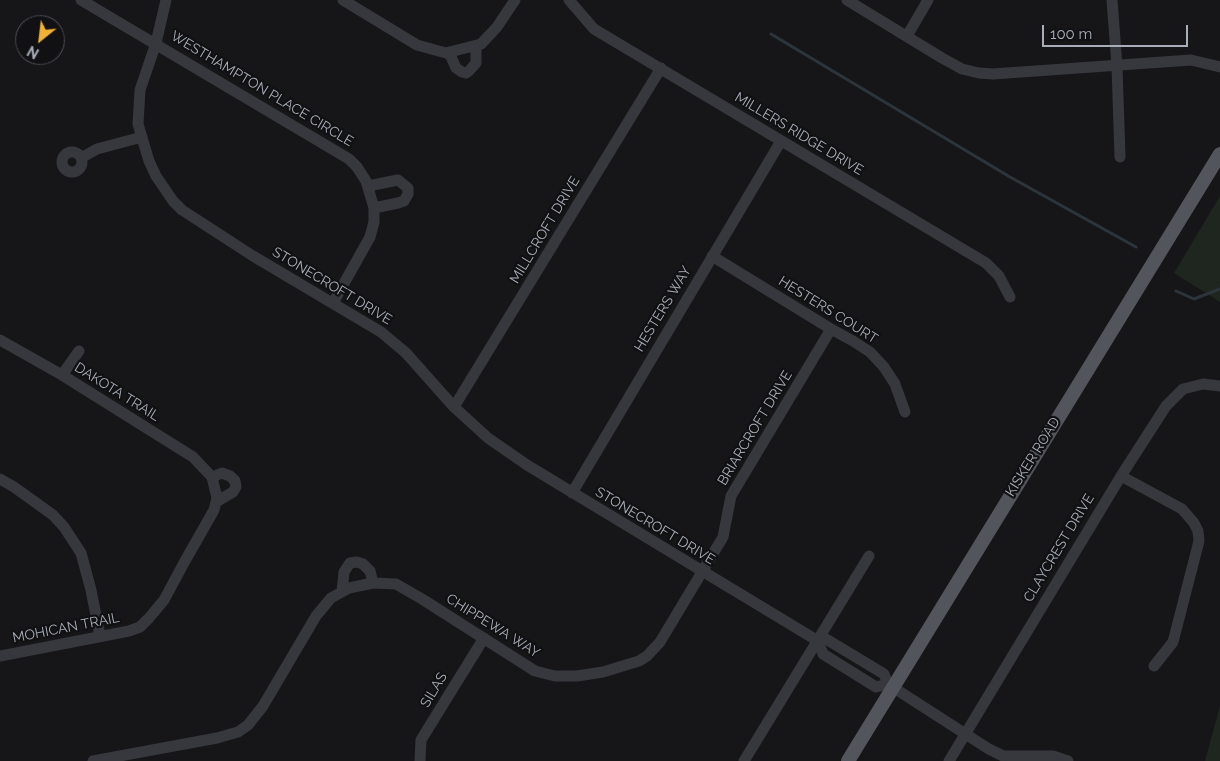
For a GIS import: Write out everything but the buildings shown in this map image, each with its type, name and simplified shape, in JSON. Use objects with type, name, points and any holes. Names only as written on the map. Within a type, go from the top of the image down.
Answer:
[{"type":"main road","name":"KISKER ROAD","points":[[848,761],[890,686],[1220,154]]},
{"type":"street","name":"WESTHAMPTON PLACE CIRCLE","points":[[81,0],[348,159],[357,167],[368,186],[374,208],[374,222],[370,237],[333,303]]},
{"type":"street","name":"STONECROFT DRIVE","points":[[166,0],[156,43],[140,90],[138,124],[149,161],[156,176],[182,210],[253,256],[381,332],[406,353],[454,407],[488,438],[527,466],[818,641],[826,639],[884,674],[890,686],[989,749],[1003,756],[1053,756],[1068,761]]},
{"type":"street","points":[[342,0],[417,45],[446,53],[481,44],[497,27],[515,0]]},
{"type":"street","name":"MILLERS RIDGE DRIVE","points":[[569,0],[577,12],[594,29],[986,263],[999,276],[1010,297]]},
{"type":"street","points":[[847,0],[962,68],[978,73],[994,74],[1191,60],[1220,67]]},
{"type":"street","points":[[907,36],[928,0]]},
{"type":"street","points":[[1112,0],[1117,66],[1120,158]]},
{"type":"street","points":[[449,52],[456,68],[466,73],[476,63],[476,46]]},
{"type":"street","name":"MILLCROFT DRIVE","points":[[454,407],[661,68]]},
{"type":"street","points":[[81,158],[97,149],[142,138]]},
{"type":"street","name":"HESTERS WAY","points":[[572,493],[780,141]]},
{"type":"street","points":[[368,186],[398,180],[408,188],[408,194],[404,201],[374,208]]},
{"type":"street","name":"HESTERS COURT","points":[[712,256],[870,352],[884,367],[895,384],[905,412]]},
{"type":"street","name":"BRIARCROFT DRIVE","points":[[702,572],[723,537],[731,496],[831,329]]},
{"type":"street","name":"DAKOTA TRAIL","points":[[0,340],[62,375],[193,457],[212,477]]},
{"type":"street","points":[[62,375],[79,351]]},
{"type":"street","name":"CLAYCREST DRIVE","points":[[949,761],[1121,476],[1166,406],[1183,389],[1203,384],[1220,386]]},
{"type":"street","name":"MOHICAN TRAIL","points":[[0,656],[129,631],[140,627],[164,600],[214,510],[216,502],[233,492],[236,487],[235,481],[230,476],[222,474],[212,477]]},
{"type":"street","points":[[1121,476],[1182,509],[1194,522],[1198,532],[1198,542],[1173,642],[1154,666]]},
{"type":"street","points":[[212,477],[217,498],[216,502]]},
{"type":"street","points":[[0,479],[53,515],[81,553],[100,636]]},
{"type":"street","points":[[744,761],[869,556]]},
{"type":"street","points":[[342,592],[344,572],[350,563],[357,562],[363,564],[370,571],[374,583]]},
{"type":"street","name":"CHIPPEWA WAY","points":[[92,761],[216,738],[238,732],[248,725],[262,706],[316,616],[331,598],[349,588],[374,583],[396,584],[535,671],[555,676],[577,676],[630,665],[647,656],[660,642],[702,572]]},
{"type":"street","name":"SILAS","points":[[420,761],[421,740],[484,638]]},
{"type":"shaded area","points":[[1220,196],[1220,302],[1174,273]]},
{"type":"shaded area","points":[[1220,706],[1220,761],[1205,761]]},
{"type":"waterway","points":[[771,34],[1010,177],[1136,247]]},
{"type":"waterway","points":[[1176,291],[1194,299],[1220,289]]}]
